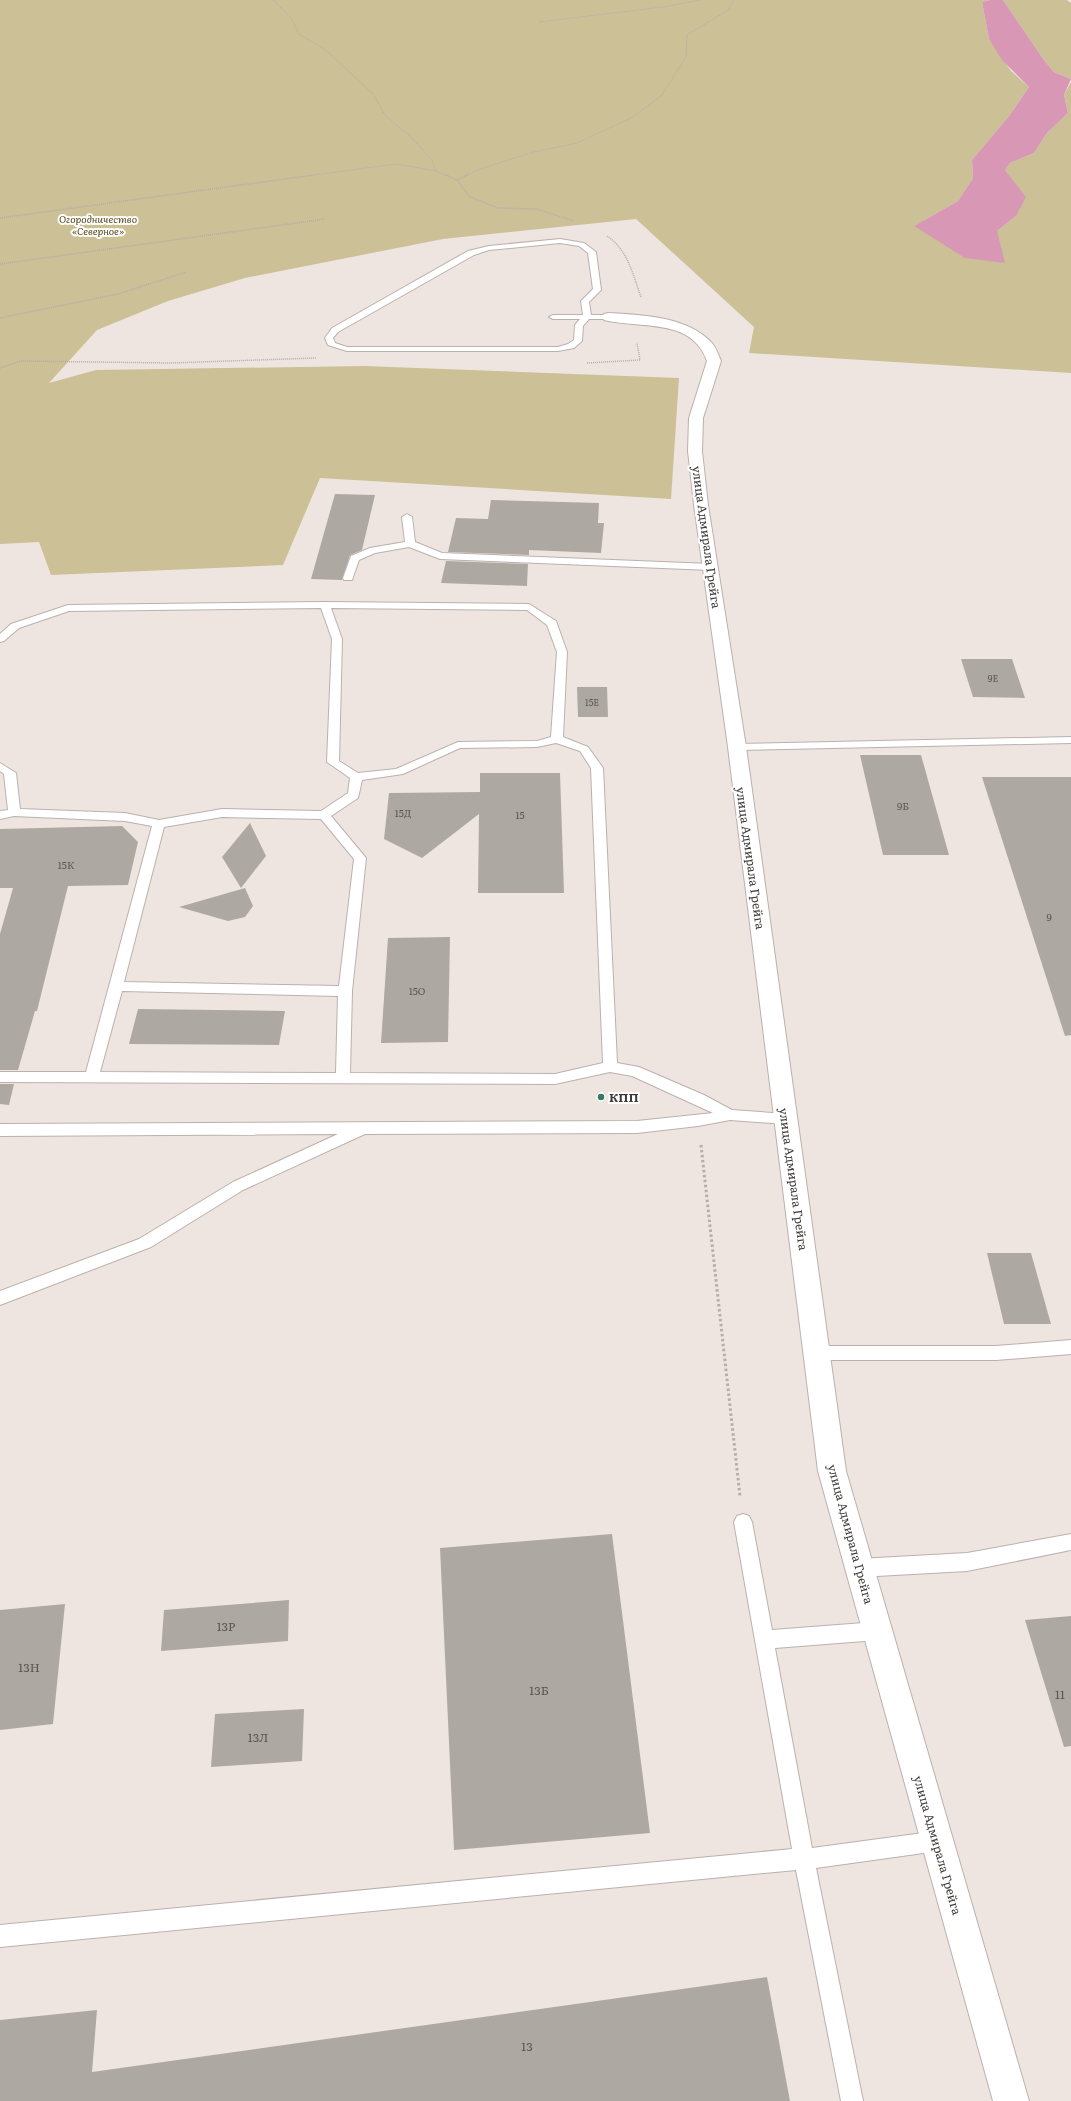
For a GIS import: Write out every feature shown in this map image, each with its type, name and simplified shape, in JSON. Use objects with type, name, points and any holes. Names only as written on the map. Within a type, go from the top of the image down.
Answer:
[{"type":"street","name":"улица Адмирала Грейга","points":[[608,317],[650,320],[686,331],[707,344],[714,361],[696,418],[695,444],[701,505],[736,747],[832,1471],[1011,2101]]},
{"type":"lane","points":[[560,241],[588,247],[592,252],[597,290],[585,301],[587,317],[579,326],[578,341],[571,346],[558,348],[347,349],[332,346],[328,338],[335,330],[471,253],[489,248],[560,241]]},
{"type":"lane","points":[[553,317],[608,317]]},
{"type":"lane","points":[[407,517],[410,544]]},
{"type":"lane","points":[[348,578],[355,558],[373,550],[410,544],[440,556],[581,563],[711,566]]},
{"type":"lane","points":[[325,605],[337,639],[333,762],[356,777],[399,772],[458,745],[537,744],[557,739],[584,749],[596,768],[610,1067]]},
{"type":"lane","points":[[0,639],[15,626],[68,608],[325,605],[528,607],[552,623],[562,652],[557,739]]},
{"type":"lane","points":[[736,747],[854,746],[1071,740]]},
{"type":"lane","points":[[0,766],[10,773],[14,812]]},
{"type":"lane","points":[[0,815],[14,812],[125,817],[158,824],[222,813],[324,815],[354,795],[356,777]]},
{"type":"lane","points":[[324,815],[360,858],[345,991],[343,1078]]},
{"type":"lane","points":[[92,1077],[158,824]]},
{"type":"lane","points":[[115,986],[345,991]]},
{"type":"lane","points":[[0,1077],[555,1080],[610,1067],[634,1071],[700,1099],[730,1115]]},
{"type":"lane","points":[[0,1130],[637,1127],[698,1121],[730,1115],[786,1119]]},
{"type":"lane","points":[[0,1298],[145,1243],[238,1186],[364,1128]]},
{"type":"lane","points":[[817,1353],[996,1353],[1071,1347]]},
{"type":"lane","points":[[743,1522],[804,1859],[852,2101]]},
{"type":"lane","points":[[859,1568],[966,1562],[1071,1542]]},
{"type":"lane","points":[[764,1640],[877,1631]]},
{"type":"lane","points":[[0,1936],[746,1863],[804,1859],[938,1842]]},
{"type":"path","points":[[273,0],[291,18],[299,34],[327,51],[374,95],[385,115],[413,139],[432,160],[436,171]]},
{"type":"path","points":[[539,22],[663,7],[700,0]]},
{"type":"path","points":[[457,180],[476,170],[530,152],[577,143],[634,117],[662,94],[686,57],[687,35],[728,10],[734,0]]},
{"type":"path","points":[[0,218],[396,164],[436,171],[457,180],[470,197],[498,208],[538,209],[560,214],[575,221]]},
{"type":"path","points":[[0,264],[325,219]]},
{"type":"path","points":[[607,236],[612,239],[625,256],[650,320]]},
{"type":"path","points":[[0,318],[41,311],[118,294],[186,272]]},
{"type":"path","points":[[698,1121],[743,1522]]},
{"type":"green space","name":"Огородничество «Северное»","points":[[0,0],[990,0],[982,2],[989,39],[1011,71],[1029,87],[1009,116],[972,160],[973,178],[958,201],[914,226],[997,231],[1016,216],[1011,179],[1005,170],[1010,163],[1034,153],[1047,133],[1068,113],[1064,95],[1071,82],[1071,373],[749,353],[754,327],[636,219],[443,239],[245,278],[168,301],[97,330],[49,383],[96,370],[364,366],[679,378],[671,499],[320,478],[283,565],[51,575],[39,542],[0,544]]},
{"type":"green space","points":[[1003,0],[1067,0],[1071,3],[1071,79],[1054,72],[1044,60]]},
{"type":"shaded area","points":[[990,0],[1003,0],[1044,60],[1054,72],[1071,79],[1064,95],[1068,113],[1047,133],[1034,153],[1010,163],[1005,170],[1026,197],[1016,216],[997,231],[1005,263],[965,258],[914,226],[958,201],[973,178],[972,160],[1009,116],[1029,87],[1002,60],[989,39],[982,2]]},
{"type":"building","points":[[335,494],[375,495],[362,550],[350,555],[342,580],[311,579]]},
{"type":"building","points":[[491,500],[599,503],[598,523],[604,523],[601,553],[529,550],[529,555],[448,552],[456,518],[488,519]]},
{"type":"building","points":[[446,561],[528,564],[527,586],[441,583]]},
{"type":"building","points":[[961,659],[1012,659],[1025,698],[973,697]]},
{"type":"building","points":[[577,687],[607,687],[608,717],[578,717]]},
{"type":"building","points":[[860,755],[921,755],[949,855],[883,855]]},
{"type":"building","points":[[480,773],[560,773],[564,893],[478,893],[479,814],[422,858],[384,839],[389,793],[480,792]]},
{"type":"building","points":[[982,777],[1071,777],[1071,1035],[1065,1036]]},
{"type":"building","points":[[250,823],[266,856],[241,888],[222,857]]},
{"type":"building","points":[[122,826],[138,842],[128,885],[68,886],[37,1011],[35,1011],[18,1070],[0,1070],[0,934],[13,888],[0,888],[0,829]]},
{"type":"building","points":[[245,888],[253,906],[245,917],[228,921],[179,907]]},
{"type":"building","points":[[450,937],[448,1042],[381,1043],[388,938]]},
{"type":"building","points":[[138,1009],[285,1011],[279,1045],[129,1044]]},
{"type":"building","points":[[0,1084],[14,1084],[9,1105],[0,1104]]},
{"type":"building","points":[[987,1253],[1031,1253],[1051,1324],[1004,1324]]},
{"type":"building","points":[[612,1534],[650,1833],[454,1850],[440,1548]]},
{"type":"building","points":[[289,1600],[288,1641],[161,1651],[164,1610]]},
{"type":"building","points":[[65,1604],[53,1724],[0,1730],[0,1610]]},
{"type":"building","points":[[1071,1616],[1071,1746],[1064,1747],[1025,1620]]},
{"type":"building","points":[[304,1709],[302,1761],[211,1767],[215,1714]]},
{"type":"building","points":[[767,1977],[790,2101],[0,2101],[0,2020],[97,2010],[92,2072]]},
{"type":"place","name":"КПП","points":[[601,1097]]}]
